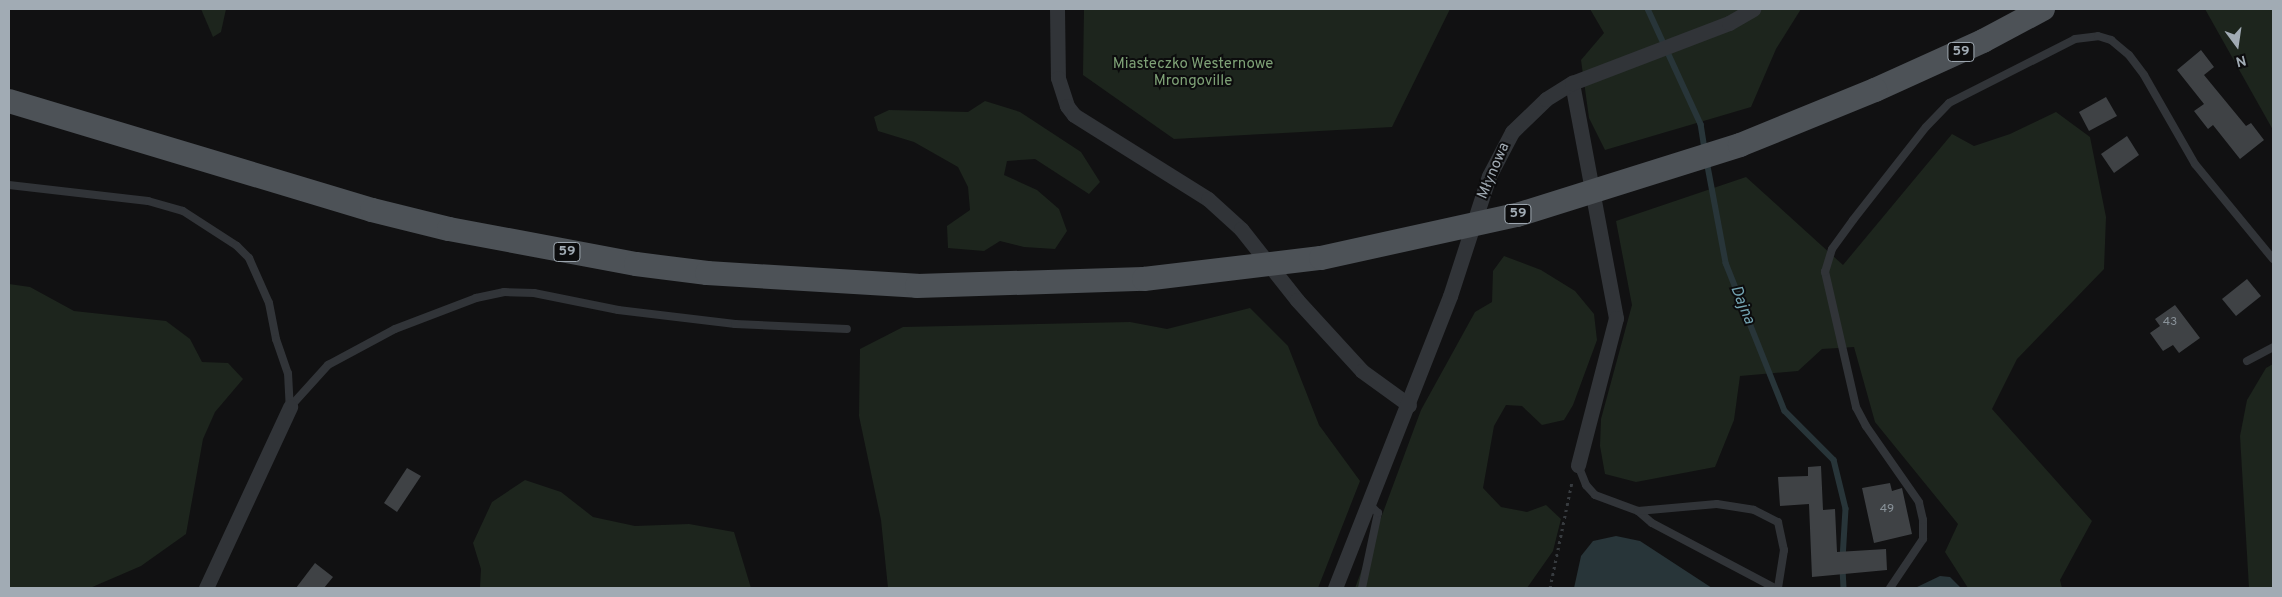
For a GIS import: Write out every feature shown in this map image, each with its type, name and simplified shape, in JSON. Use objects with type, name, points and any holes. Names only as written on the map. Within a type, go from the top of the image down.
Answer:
[{"type":"main road","name":"59","points":[[9,100],[382,212],[449,230],[636,264],[708,273],[917,286],[1144,279],[1321,258],[1517,215],[1740,145],[1876,90],[1983,41],[2043,9]]},
{"type":"street","points":[[1057,9],[1058,78],[1067,106],[1074,115],[1208,199],[1241,229],[1297,300],[1362,371],[1409,405]]},
{"type":"street","name":"Młynowa","points":[[1335,588],[1370,505],[1450,296],[1489,176],[1500,151],[1512,132],[1530,114],[1572,83],[1638,55],[1729,23],[1753,9]]},
{"type":"street","points":[[1572,83],[1616,318],[1578,465]]},
{"type":"street","points":[[206,588],[290,407]]},
{"type":"lane","points":[[1890,588],[1923,539],[1923,520],[1918,502],[1866,426],[1856,407],[1825,272],[1832,249],[1847,227],[1926,127],[1949,103],[2075,39],[2098,36],[2111,40],[2129,55],[2144,76],[2195,164],[2273,259]]},
{"type":"lane","points":[[9,185],[148,201],[183,212],[237,246],[248,258],[269,304],[276,339],[288,373],[290,407]]},
{"type":"lane","points":[[290,407],[328,365],[395,329],[476,298],[504,292],[534,293],[618,310],[735,324],[847,329]]},
{"type":"lane","points":[[2247,361],[2273,347]]},
{"type":"lane","points":[[1578,465],[1586,485],[1595,495],[1638,511],[1652,523],[1777,588],[1784,550],[1778,522],[1754,510],[1717,504],[1638,511]]},
{"type":"lane","points":[[1362,588],[1378,513],[1370,505]]},
{"type":"path","points":[[1550,588],[1567,499],[1578,465]]},
{"type":"green space","points":[[201,9],[226,9],[221,32],[213,37]]},
{"type":"green space","name":"Miasteczko Westernowe Mrongoville","points":[[1084,9],[1450,9],[1392,127],[1174,139],[1083,75]]},
{"type":"green space","points":[[1590,9],[1801,9],[1776,49],[1751,107],[1605,150],[1589,118],[1581,60],[1604,33]]},
{"type":"green space","points":[[2205,9],[2273,9],[2273,130]]},
{"type":"green space","points":[[985,101],[1020,112],[1081,152],[1100,182],[1089,194],[1035,159],[1007,161],[1004,175],[1037,190],[1059,209],[1067,231],[1055,249],[1024,247],[1000,241],[984,251],[948,248],[947,226],[970,210],[968,187],[958,167],[914,142],[878,131],[874,117],[889,110],[968,112]]},
{"type":"green space","points":[[2056,112],[2090,137],[2106,217],[2104,269],[2017,359],[1992,409],[2092,521],[2060,580],[2062,588],[1968,588],[1945,552],[1958,524],[1875,422],[1854,347],[1822,349],[1798,371],[1740,376],[1734,420],[1715,467],[1636,482],[1605,474],[1600,446],[1601,419],[1632,305],[1616,221],[1746,177],[1843,265],[1952,134],[1974,146],[2010,134]]},
{"type":"green space","points":[[1504,256],[1541,270],[1575,291],[1594,314],[1597,340],[1573,405],[1564,420],[1542,425],[1522,406],[1506,405],[1494,426],[1483,488],[1501,507],[1527,512],[1546,505],[1561,519],[1553,551],[1527,588],[1355,588],[1421,410],[1475,312],[1492,302],[1493,271]]},
{"type":"green space","points":[[9,284],[30,287],[74,311],[166,321],[190,339],[202,362],[228,363],[243,379],[215,412],[203,439],[186,534],[141,566],[90,588],[9,588]]},
{"type":"green space","points":[[1250,308],[1288,346],[1319,425],[1360,481],[1318,588],[888,588],[881,520],[859,416],[860,349],[903,327],[1130,322],[1167,329]]},
{"type":"green space","points":[[2273,364],[2273,588],[2249,588],[2240,436],[2247,400],[2266,368]]},
{"type":"green space","points":[[525,480],[561,492],[593,517],[635,526],[689,524],[734,532],[751,588],[480,588],[481,569],[473,543],[492,502]]},
{"type":"shaded area","points":[[1616,536],[1640,541],[1712,588],[1574,588],[1581,556],[1593,541]]},
{"type":"shaded area","points":[[1940,576],[1950,577],[1961,588],[1915,588]]},
{"type":"building","points":[[2201,50],[2214,67],[2204,75],[2246,126],[2251,123],[2264,140],[2240,159],[2213,125],[2208,129],[2194,111],[2204,104],[2177,70]]},
{"type":"building","points":[[2106,97],[2117,116],[2089,131],[2079,112]]},
{"type":"building","points":[[2127,136],[2139,155],[2114,173],[2101,154]]},
{"type":"building","points":[[2247,279],[2261,296],[2236,316],[2222,299]]},
{"type":"building","points":[[2175,305],[2200,338],[2179,353],[2173,345],[2163,351],[2150,333],[2160,326],[2155,319]]},
{"type":"building","points":[[1821,466],[1823,510],[1835,509],[1837,552],[1886,549],[1887,570],[1812,577],[1809,504],[1780,506],[1778,477],[1808,476],[1808,467]]},
{"type":"building","points":[[407,468],[421,476],[397,512],[384,503]]},
{"type":"building","points":[[1890,483],[1892,491],[1902,488],[1912,534],[1874,543],[1862,488]]},
{"type":"building","points":[[315,563],[333,577],[324,588],[296,588]]},
{"type":"waterway","name":"Dajna","points":[[1648,9],[1701,124],[1705,150]]},
{"type":"waterway","name":"Dajna","points":[[1707,161],[1726,263],[1785,411],[1834,460],[1846,509],[1843,559]]},
{"type":"waterway","name":"Dajna","points":[[1843,569],[1844,588]]}]
